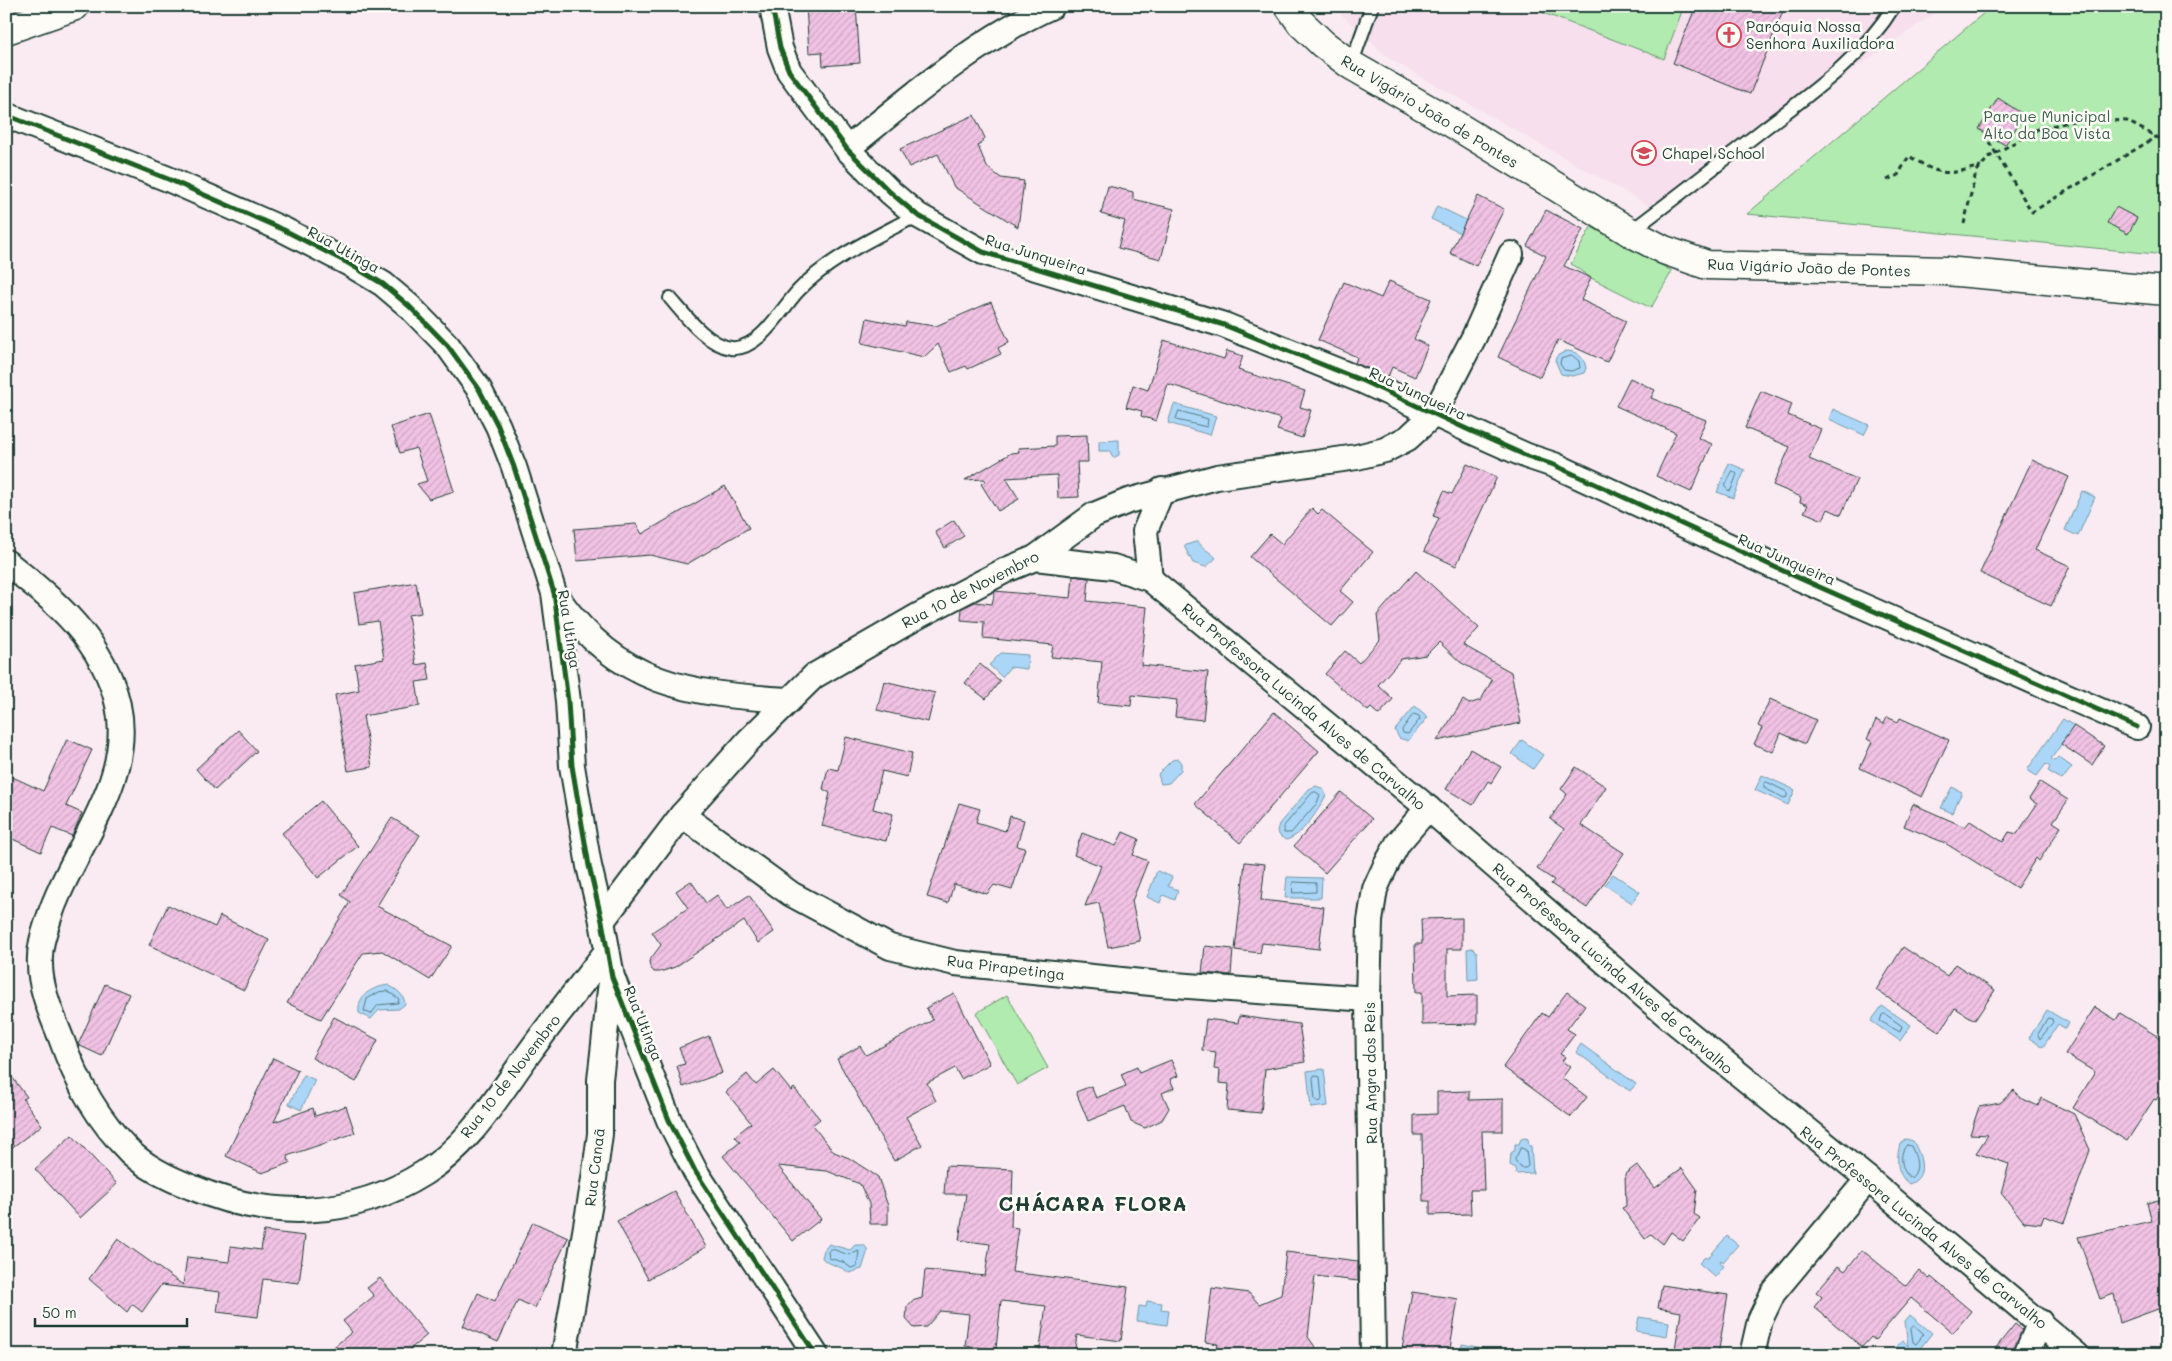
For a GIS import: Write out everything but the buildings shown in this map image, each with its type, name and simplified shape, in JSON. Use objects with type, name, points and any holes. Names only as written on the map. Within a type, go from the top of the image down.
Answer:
[{"type":"street","points":[[6,30],[75,6]]},
{"type":"street","name":"Rua Junqueira","points":[[772,6],[780,48],[789,71],[848,149],[890,192],[917,214],[983,252],[1224,325],[1363,381],[1527,456],[1554,465],[1790,574],[2137,726]]},
{"type":"street","points":[[848,149],[916,93],[979,47],[1052,6]]},
{"type":"street","name":"Rua Vigário João de Pontes","points":[[1289,6],[1301,23],[1323,44],[1351,65],[1452,123],[1630,232],[1664,250],[1707,265],[1946,272],[2166,291]]},
{"type":"street","name":"Rua Utinga","points":[[6,115],[168,179],[284,230],[348,263],[382,284],[409,306],[448,346],[479,389],[498,426],[514,467],[554,593],[568,700],[572,766],[588,866],[602,921],[612,977],[669,1120],[695,1171],[816,1355]]},
{"type":"street","name":"Rua 10 de Novembro","points":[[602,921],[682,815],[749,740],[788,700],[814,676],[884,634],[1006,570],[1035,558],[1094,514],[1128,501],[1162,490],[1217,477],[1357,457],[1385,450],[1408,438],[1434,414],[1474,337],[1510,254]]},
{"type":"street","points":[[1150,579],[1145,531],[1162,490]]},
{"type":"street","name":"Rua Professora Lucinda Alves de Carvalho","points":[[1035,558],[1113,566],[1150,579],[1428,808],[1662,1012],[2040,1322],[2077,1355]]},
{"type":"street","name":"Rua 10 de Novembro","points":[[6,562],[50,597],[89,638],[107,671],[119,707],[118,763],[92,826],[65,876],[54,902],[40,948],[40,969],[50,1010],[70,1063],[93,1107],[132,1154],[168,1178],[216,1198],[273,1210],[308,1211],[346,1205],[388,1192],[424,1174],[444,1159],[480,1120],[607,951]]},
{"type":"street","points":[[554,593],[575,623],[607,652],[629,667],[668,684],[710,693],[788,700]]},
{"type":"street","name":"Rua Angra dos Reis","points":[[1373,1355],[1368,1000],[1370,921],[1375,889],[1398,843],[1428,808]]},
{"type":"street","name":"Rua Pirapetinga","points":[[682,815],[791,894],[890,947],[955,963],[1160,984],[1368,1000]]},
{"type":"street","name":"Rua Canaã","points":[[564,1355],[600,1134],[600,1080],[612,977]]},
{"type":"street","points":[[1752,1355],[1760,1320],[1773,1294],[1868,1180]]},
{"type":"street","points":[[2026,1355],[2040,1322]]},
{"type":"lane","points":[[1351,65],[1372,6]]},
{"type":"lane","points":[[1630,232],[1815,89],[1862,47],[1886,19],[1894,6]]},
{"type":"lane","points":[[670,298],[695,327],[718,343],[731,348],[740,347],[755,341],[798,290],[820,271],[917,214]]},
{"type":"path","points":[[1964,224],[1976,172],[1996,153],[2038,129],[2082,120],[2127,121],[2166,142]]},
{"type":"path","points":[[1989,142],[2032,212],[2156,137]]},
{"type":"path","points":[[1887,180],[1898,175],[1908,156],[1932,171],[1956,173],[1981,166]]},
{"type":"shaded area","name":"Chapel School","points":[[1341,6],[1945,6],[1653,208],[1390,59],[1339,12]]},
{"type":"green space","points":[[1525,6],[1684,6],[1664,59]]},
{"type":"green space","name":"Parque Municipal Alto da Boa Vista","points":[[1992,6],[2166,6],[2166,255],[1747,214]]},
{"type":"green space","points":[[1591,227],[1672,271],[1651,308],[1591,278],[1571,264]]},
{"type":"green space","points":[[1007,995],[1048,1068],[1017,1085],[976,1013]]},
{"type":"water","points":[[1437,206],[1466,220],[1460,233],[1431,219]]},
{"type":"water","points":[[1566,351],[1577,353],[1582,358],[1586,368],[1584,373],[1572,376],[1561,374],[1555,360],[1557,356]]},
{"type":"water","points":[[1174,404],[1216,416],[1210,435],[1168,423]]},
{"type":"water","points":[[1833,409],[1869,425],[1864,435],[1829,419]]},
{"type":"water","points":[[1119,440],[1119,455],[1113,458],[1110,451],[1099,451],[1099,441]]},
{"type":"water","points":[[1729,463],[1745,470],[1733,498],[1717,492]]},
{"type":"water","points":[[2082,491],[2095,497],[2078,536],[2065,530]]},
{"type":"water","points":[[1198,541],[1216,558],[1206,567],[1193,563],[1184,546]]},
{"type":"water","points":[[1001,653],[1028,655],[1027,669],[1010,667],[1002,677],[989,665]]},
{"type":"water","points":[[1415,706],[1428,717],[1408,741],[1399,738],[1395,730]]},
{"type":"water","points":[[2063,719],[2074,726],[2051,759],[2055,761],[2058,757],[2072,767],[2062,780],[2048,771],[2050,767],[2046,764],[2037,776],[2027,770]]},
{"type":"water","points":[[1522,740],[1543,755],[1533,769],[1512,754]]},
{"type":"water","points":[[1178,759],[1181,763],[1181,770],[1169,783],[1161,784],[1158,774],[1172,760]]},
{"type":"water","points":[[1762,775],[1795,790],[1788,805],[1755,790]]},
{"type":"water","points":[[1316,786],[1323,789],[1326,795],[1323,801],[1304,828],[1292,838],[1286,840],[1277,831],[1279,824],[1309,789]]},
{"type":"water","points":[[1952,787],[1962,792],[1952,813],[1941,808]]},
{"type":"water","points":[[1157,871],[1172,877],[1168,886],[1178,890],[1175,900],[1163,895],[1160,903],[1147,897]]},
{"type":"water","points":[[1613,874],[1640,892],[1632,903],[1605,885]]},
{"type":"water","points":[[1287,877],[1322,878],[1321,898],[1285,898]]},
{"type":"water","points":[[1472,948],[1477,952],[1478,979],[1468,980],[1467,949]]},
{"type":"water","points":[[388,985],[402,995],[405,1004],[399,1009],[379,1010],[371,1019],[359,1013],[360,1001],[367,993]]},
{"type":"water","points":[[1882,1006],[1911,1025],[1900,1041],[1871,1021]]},
{"type":"water","points":[[2047,1010],[2069,1023],[2066,1029],[2058,1024],[2043,1047],[2029,1038]]},
{"type":"water","points":[[1581,1044],[1636,1084],[1630,1091],[1576,1052]]},
{"type":"water","points":[[1324,1069],[1328,1106],[1311,1108],[1307,1071]]},
{"type":"water","points":[[304,1075],[315,1080],[301,1110],[289,1104]]},
{"type":"water","points":[[1521,1139],[1528,1139],[1529,1146],[1531,1146],[1533,1173],[1516,1174],[1515,1168],[1510,1165],[1511,1153],[1515,1150],[1515,1144],[1519,1144]]},
{"type":"water","points":[[1906,1139],[1913,1141],[1922,1165],[1919,1176],[1909,1184],[1902,1176],[1898,1166],[1900,1144]]},
{"type":"water","points":[[1727,1236],[1738,1245],[1723,1262],[1721,1260],[1719,1262],[1724,1266],[1715,1277],[1699,1263],[1705,1257],[1707,1259]]},
{"type":"water","points":[[829,1244],[850,1250],[855,1245],[864,1245],[868,1250],[862,1269],[849,1273],[822,1258],[824,1250]]},
{"type":"water","points":[[1147,1301],[1162,1303],[1161,1309],[1169,1310],[1167,1325],[1137,1321],[1139,1306],[1146,1307]]},
{"type":"water","points":[[1910,1315],[1932,1333],[1915,1355],[1900,1355],[1894,1350],[1902,1341],[1908,1346],[1905,1321]]},
{"type":"water","points":[[1639,1317],[1669,1322],[1667,1336],[1636,1331]]},
{"type":"water","points":[[1462,1344],[1492,1350],[1491,1355],[1461,1355]]},
{"type":"cycle path","points":[[772,6],[780,48],[789,71],[847,149],[890,192],[917,215],[983,252],[1224,325],[1363,381],[1527,456],[1554,465],[1790,574],[2137,727]]},
{"type":"cycle path","points":[[6,115],[168,179],[284,230],[348,263],[383,284],[409,306],[448,346],[479,389],[498,426],[514,467],[554,593],[568,701],[572,766],[589,866],[602,921],[612,977],[669,1120],[695,1171],[816,1355]]},
{"type":"place","name":"Paróquia Nossa Senhora Auxiliadora","points":[[1729,35]]},
{"type":"place","name":"Chapel School","points":[[1644,153]]},
{"type":"district","name":"CHÁCARA FLORA","points":[[1093,1203]]}]
